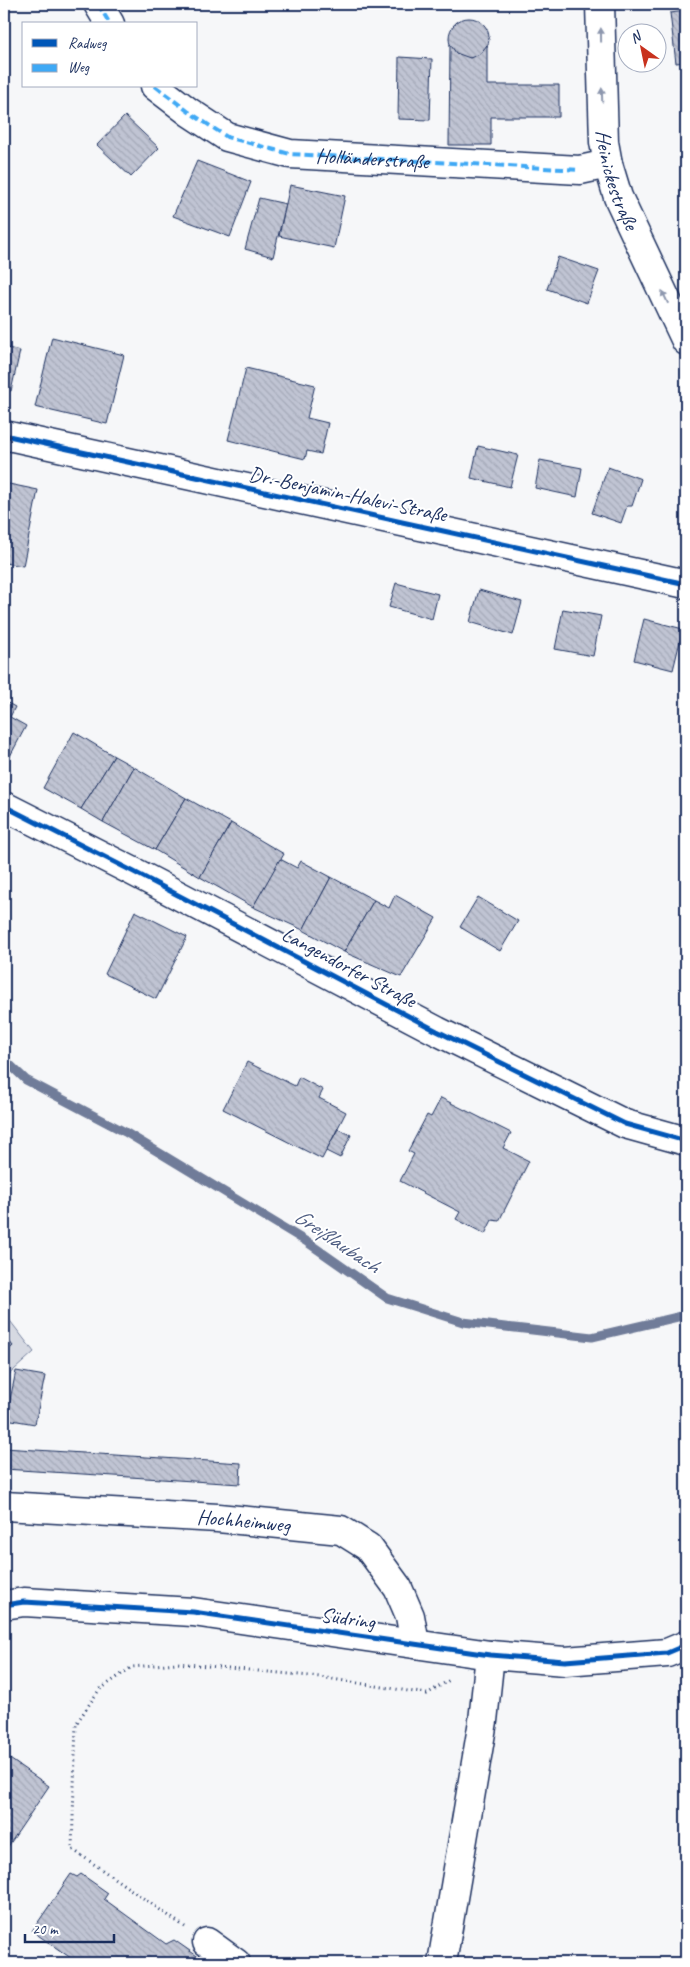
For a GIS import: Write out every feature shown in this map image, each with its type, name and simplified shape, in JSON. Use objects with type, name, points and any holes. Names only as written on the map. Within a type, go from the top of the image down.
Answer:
[{"type":"street","points":[[98,4],[109,22]]},
{"type":"street","name":"Heinickestraße","points":[[600,4],[604,142],[608,164],[618,197],[686,341]]},
{"type":"street","name":"Holländerstraße","points":[[158,88],[188,112],[227,137],[290,154],[580,170],[608,164]]},
{"type":"street","name":"Dr.-Benjamin-Halevi-Straße","points":[[4,435],[686,584]]},
{"type":"street","name":"Langendorfer Straße","points":[[4,806],[437,1031],[625,1124],[686,1142]]},
{"type":"street","name":"Hochheimweg","points":[[4,1506],[218,1518],[341,1530],[368,1547],[398,1588],[410,1616],[415,1644]]},
{"type":"street","name":"Südring","points":[[4,1605],[24,1602],[193,1612],[490,1656],[565,1661],[667,1653],[686,1645]]},
{"type":"street","points":[[442,1963],[483,1721],[490,1656]]},
{"type":"street","points":[[207,1942],[236,1963]]},
{"type":"path","points":[[207,1942],[72,1849],[76,1724],[99,1690],[132,1667],[177,1663],[320,1677],[426,1694],[490,1656]]},
{"type":"shaded area","points":[[4,1313],[34,1352],[4,1379]]},
{"type":"building","points":[[686,11],[686,62],[676,63],[670,13]]},
{"type":"building","points":[[469,18],[483,24],[489,38],[483,52],[469,58],[455,52],[449,38],[455,24]]},
{"type":"building","points":[[450,44],[456,53],[470,58],[480,54],[487,45],[487,85],[559,85],[559,117],[491,117],[491,145],[449,145]]},
{"type":"building","points":[[399,57],[432,59],[430,120],[398,119]]},
{"type":"building","points":[[125,116],[159,148],[131,177],[97,145]]},
{"type":"building","points":[[197,161],[251,182],[230,237],[173,216]]},
{"type":"building","points":[[290,185],[345,196],[334,248],[279,236]]},
{"type":"building","points":[[259,198],[286,204],[273,257],[245,249]]},
{"type":"building","points":[[558,257],[599,271],[587,303],[547,289]]},
{"type":"building","points":[[52,337],[124,355],[107,424],[35,407]]},
{"type":"building","points":[[4,347],[20,351],[11,391],[4,390]]},
{"type":"building","points":[[246,368],[315,385],[307,418],[328,423],[321,454],[307,451],[305,459],[228,440]]},
{"type":"building","points":[[478,446],[518,455],[510,487],[471,478]]},
{"type":"building","points":[[540,460],[582,468],[577,497],[535,488]]},
{"type":"building","points":[[608,467],[641,479],[632,506],[627,506],[621,523],[592,513]]},
{"type":"building","points":[[4,483],[38,490],[23,566],[4,563]]},
{"type":"building","points":[[396,583],[438,594],[432,619],[389,607]]},
{"type":"building","points":[[479,590],[522,602],[513,635],[470,622]]},
{"type":"building","points":[[563,609],[601,616],[593,656],[555,649]]},
{"type":"building","points":[[644,619],[683,629],[673,670],[634,660]]},
{"type":"building","points":[[4,701],[15,707],[10,717],[26,726],[8,760],[4,758]]},
{"type":"building","points":[[74,732],[114,756],[81,809],[43,788]]},
{"type":"building","points":[[114,756],[134,767],[103,822],[81,809]]},
{"type":"building","points":[[134,767],[186,798],[155,850],[103,822]]},
{"type":"building","points":[[186,798],[231,823],[200,877],[155,850]]},
{"type":"building","points":[[231,823],[284,854],[253,907],[200,877]]},
{"type":"building","points":[[280,859],[297,868],[301,861],[331,877],[303,930],[253,907]]},
{"type":"building","points":[[331,877],[374,900],[344,952],[303,930]]},
{"type":"building","points":[[395,895],[436,918],[401,977],[344,952],[374,900],[389,908]]},
{"type":"building","points":[[478,897],[518,921],[500,951],[460,927]]},
{"type":"building","points":[[135,911],[187,937],[156,999],[105,974]]},
{"type":"building","points":[[247,1062],[295,1086],[299,1077],[323,1090],[319,1098],[346,1112],[322,1159],[223,1109]]},
{"type":"building","points":[[441,1098],[511,1133],[503,1148],[529,1161],[499,1221],[492,1220],[485,1234],[456,1219],[460,1212],[400,1181],[414,1154],[408,1151],[427,1115],[431,1117]]},
{"type":"building","points":[[338,1129],[351,1135],[340,1158],[326,1151]]},
{"type":"building","points":[[4,1335],[13,1346],[4,1354]]},
{"type":"building","points":[[16,1371],[45,1376],[35,1424],[6,1419]]},
{"type":"building","points":[[4,1448],[241,1463],[240,1484],[4,1469]]},
{"type":"building","points":[[4,1755],[49,1786],[7,1848],[4,1846]]},
{"type":"building","points":[[71,1874],[77,1877],[81,1874],[108,1893],[104,1899],[166,1944],[174,1940],[200,1958],[193,1963],[78,1963],[32,1931]]},
{"type":"waterway","name":"Greißlaubach","points":[[4,1059],[26,1080],[125,1132],[307,1242],[387,1298],[463,1322],[592,1337],[686,1315]]},
{"type":"marked path","points":[[98,4],[109,22]]},
{"type":"marked path","points":[[158,88],[227,137],[290,154],[580,170]]},
{"type":"cycle path","points":[[4,435],[686,584]]},
{"type":"cycle path","points":[[4,806],[437,1031],[625,1124],[686,1141]]},
{"type":"cycle path","points":[[4,1605],[24,1602],[193,1612],[490,1655],[565,1661],[667,1653],[686,1645]]}]
